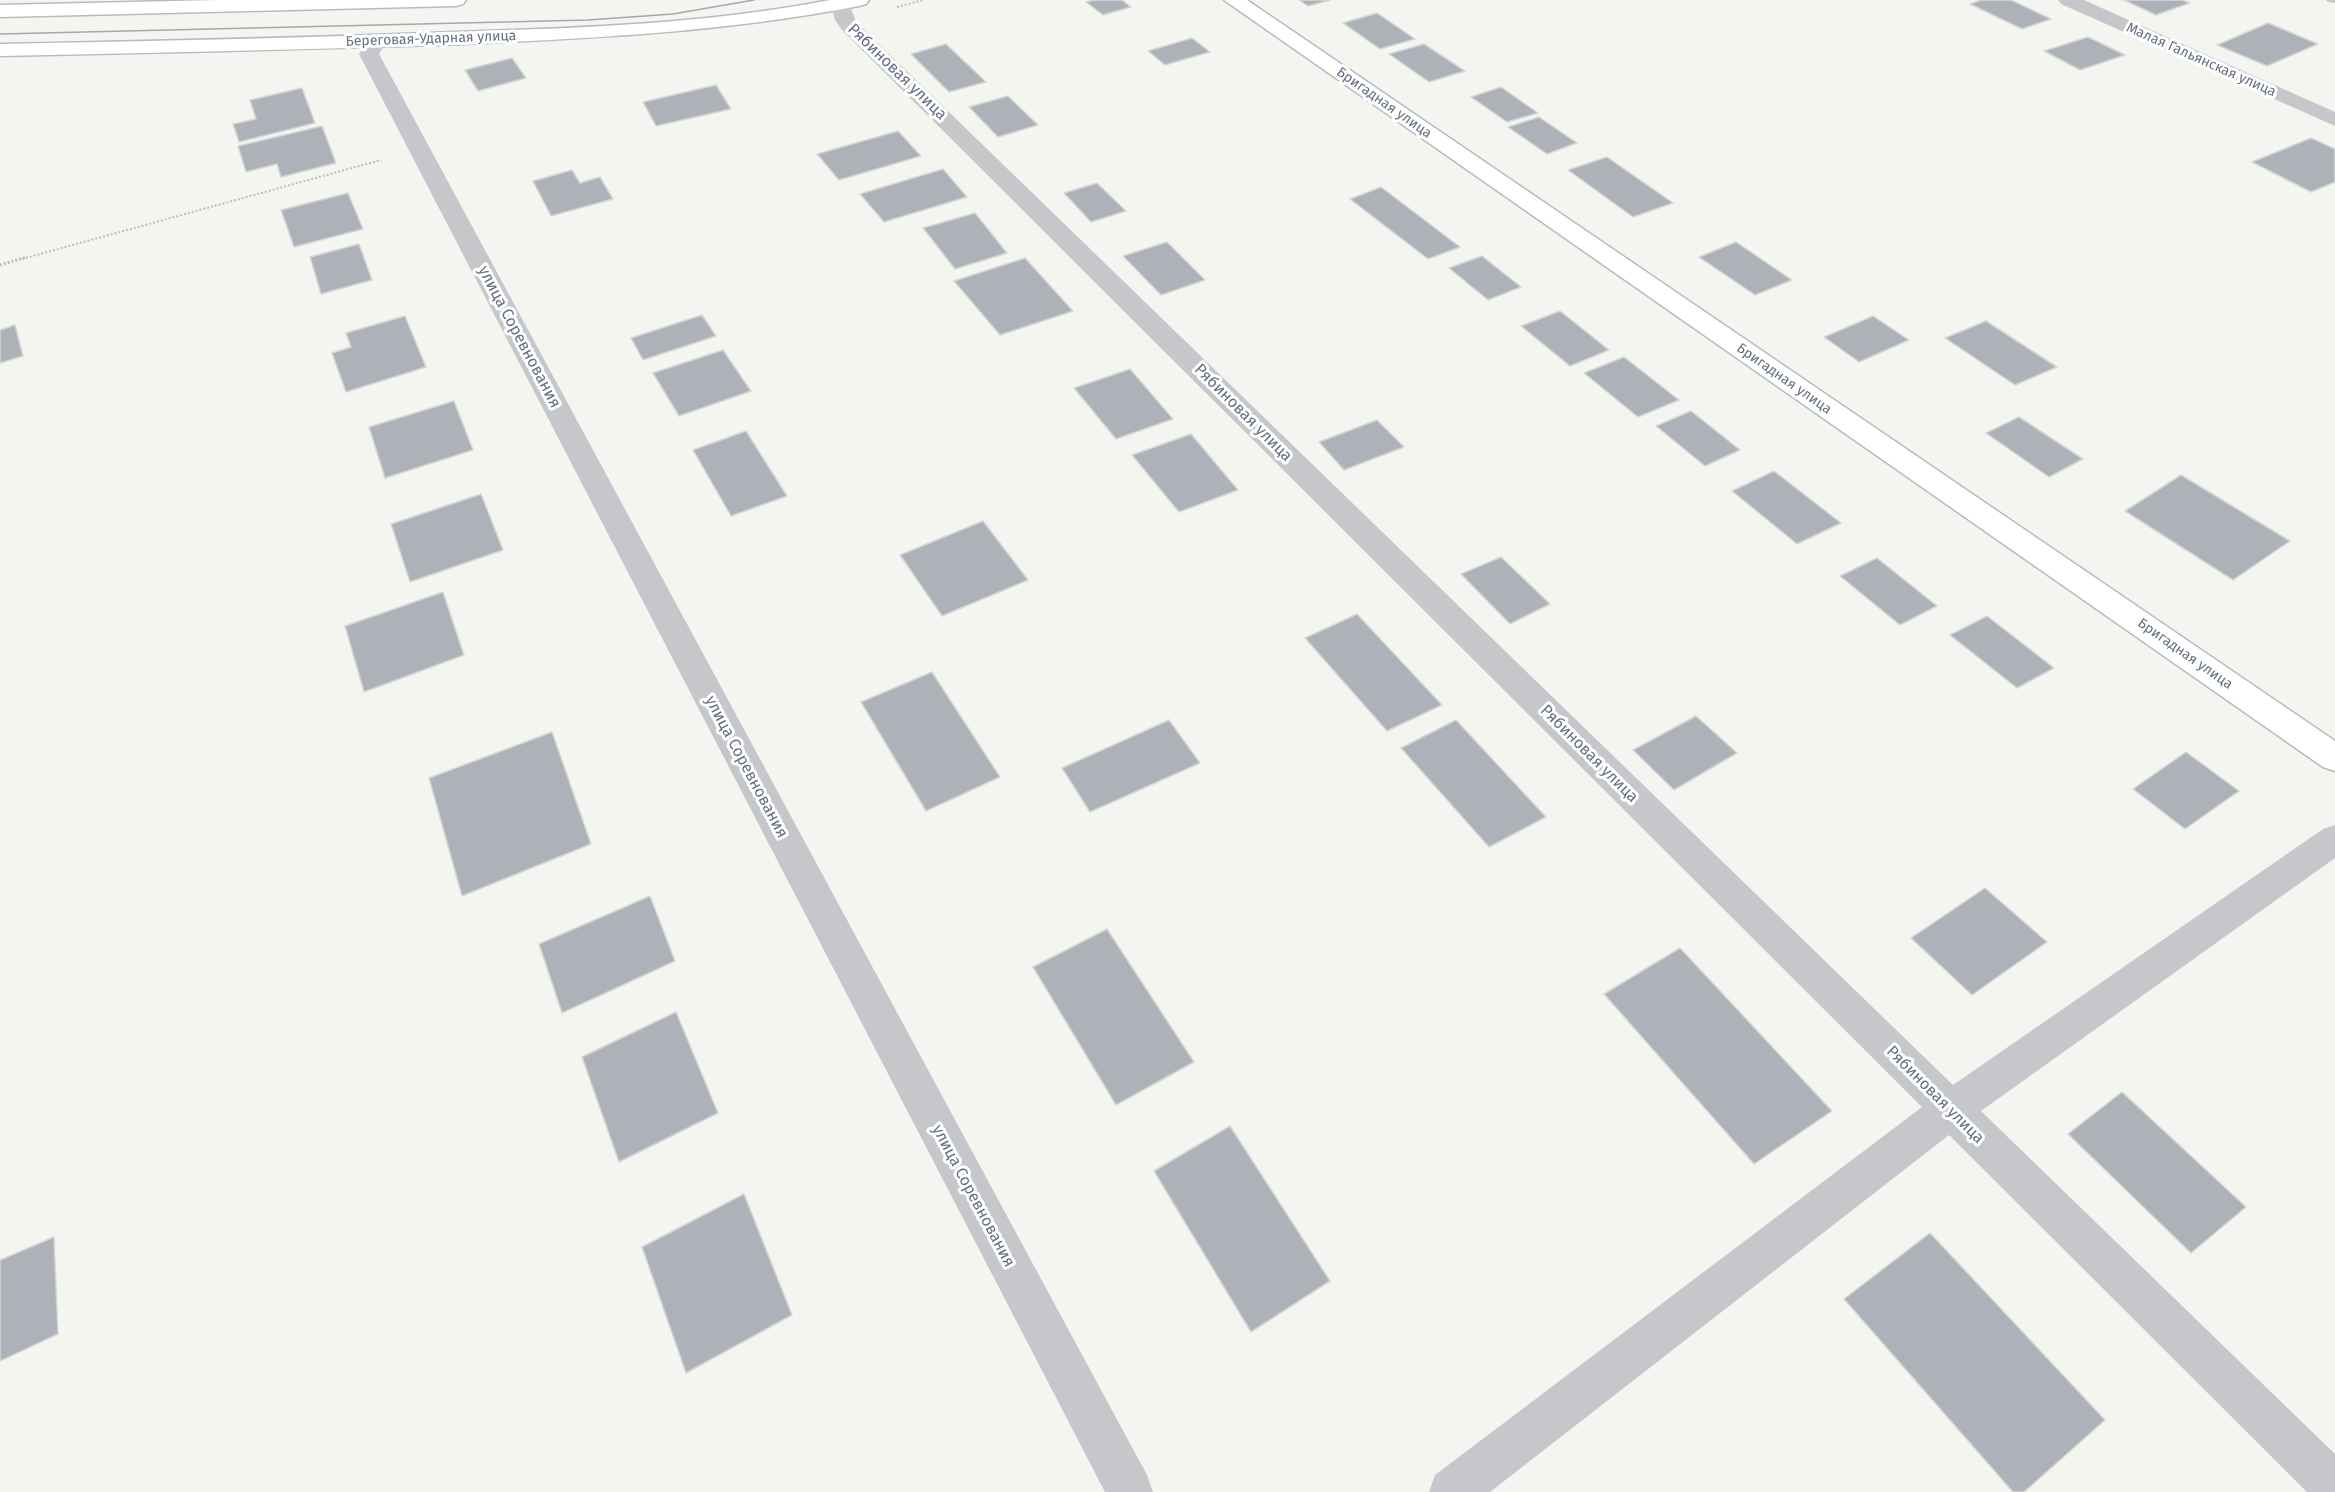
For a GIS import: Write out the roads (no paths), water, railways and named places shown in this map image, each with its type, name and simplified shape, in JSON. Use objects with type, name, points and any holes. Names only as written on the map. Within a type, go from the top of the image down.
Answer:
[{"type":"main road","points":[[0,11],[338,1],[456,0]]},
{"type":"main road","name":"Бригадная улица","points":[[1234,0],[2335,758]]},
{"type":"main road","name":"Береговая-Ударная улица","points":[[0,50],[611,33],[683,28],[847,6]]},
{"type":"street","name":"Малая Гальянская улица","points":[[2068,0],[2335,120]]},
{"type":"street","name":"Рябиновая улица","points":[[847,6],[1950,1110],[2335,1487]]},
{"type":"street","name":"улица Соревнования","points":[[376,41],[369,54],[1130,1492]]},
{"type":"street","points":[[1452,1492],[1950,1110],[2335,839]]},
{"type":"tram line","points":[[0,34],[588,20],[673,14],[754,0]]}]
